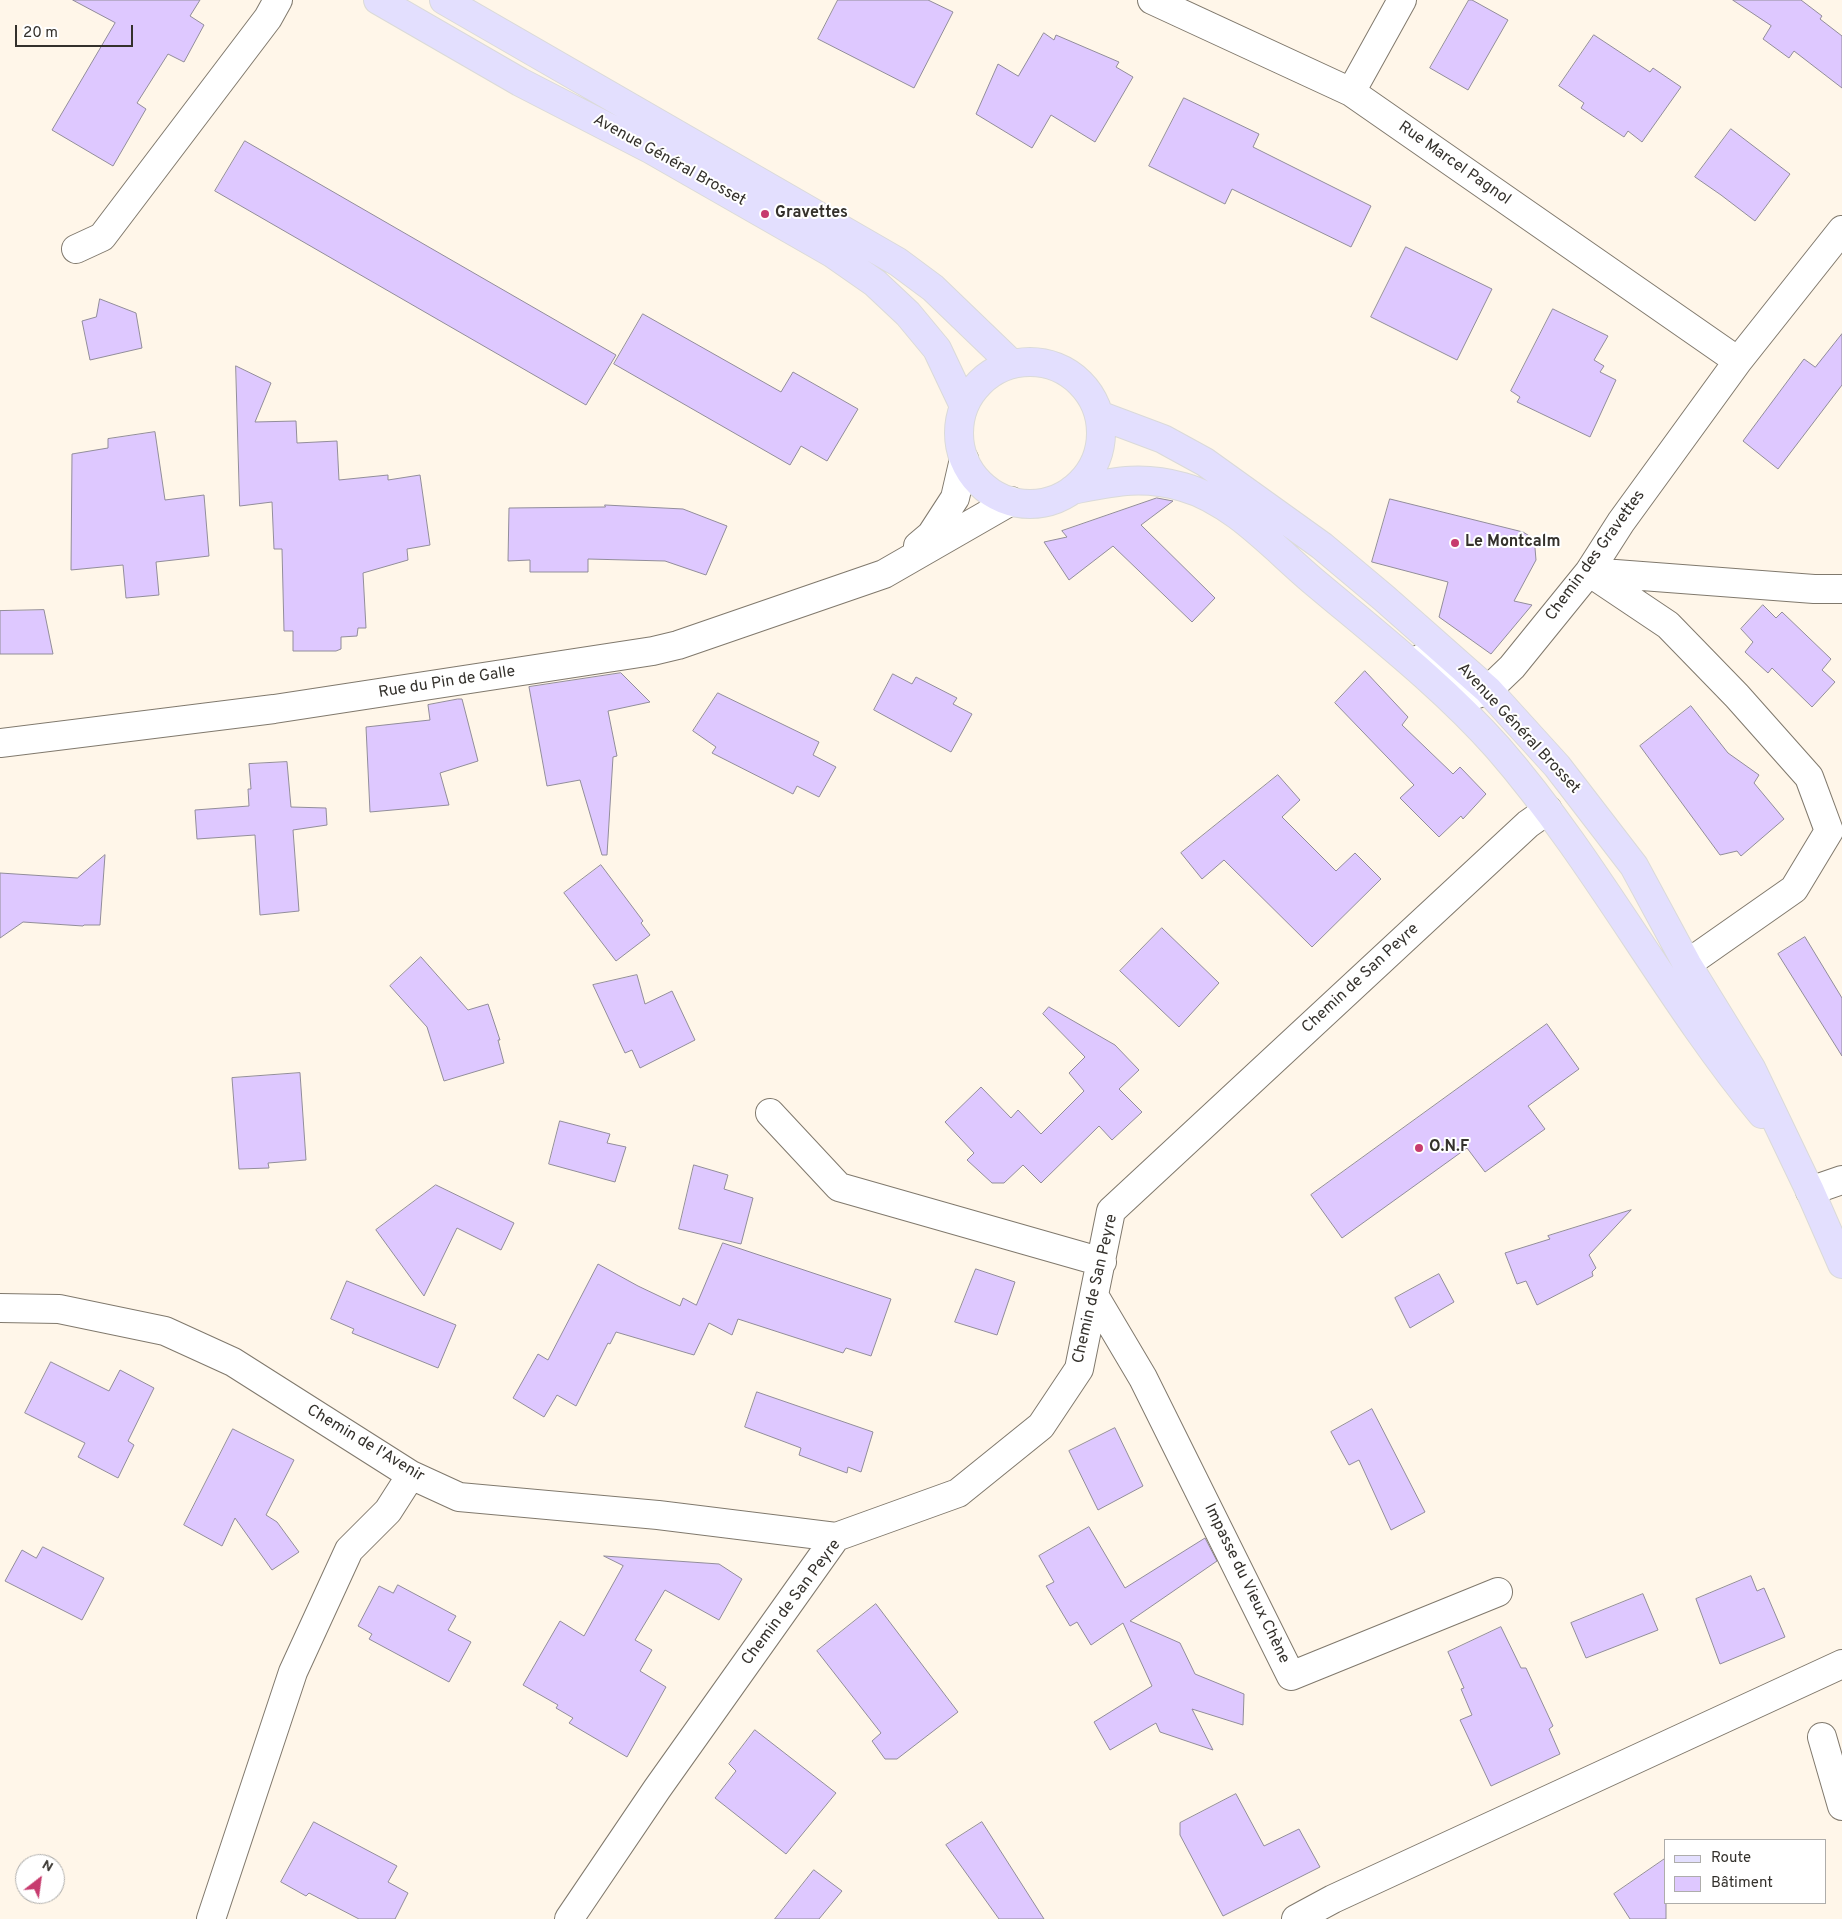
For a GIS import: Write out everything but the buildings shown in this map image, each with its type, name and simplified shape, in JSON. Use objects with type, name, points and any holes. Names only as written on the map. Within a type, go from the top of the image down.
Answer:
[{"type":"main road","name":"Avenue Général Brosset","points":[[378,0],[520,82],[652,150],[832,253],[875,283],[908,314],[937,349],[964,406]]},
{"type":"main road","name":"Avenue Général Brosset","points":[[445,3],[898,262],[933,288],[1012,364]]},
{"type":"main road","points":[[1034,362],[1056,367],[1075,378],[1090,394],[1099,415],[1101,436],[1097,457],[1087,476],[1072,490],[1053,500],[1032,504],[1011,501],[991,492],[975,478],[964,459],[959,442],[959,424],[964,406],[975,387],[992,373],[1012,364],[1034,362]]},
{"type":"main road","name":"Avenue Général Brosset","points":[[1099,415],[1163,438],[1205,462],[1322,546],[1488,690],[1557,766],[1634,866],[1687,964],[1751,1068],[1810,1191],[1842,1264]]},
{"type":"main road","name":"Avenue Général Brosset","points":[[1072,490],[1124,480],[1155,480],[1186,488],[1230,509],[1414,666],[1498,748],[1548,810],[1589,866],[1730,1076],[1788,1146]]},
{"type":"street","points":[[76,249],[102,237],[268,18],[278,0]]},
{"type":"street","name":"Rue Marcel Pagnol","points":[[1152,0],[1351,92],[1738,361]]},
{"type":"street","points":[[1351,92],[1402,0]]},
{"type":"street","name":"Chemin des Gravettes","points":[[1488,690],[1512,667],[1589,572],[1621,522],[1738,361],[1842,230]]},
{"type":"street","name":"Rue du Pin de Galle","points":[[884,574],[930,535],[955,498],[964,459]]},
{"type":"street","name":"Rue du Pin de Galle","points":[[0,743],[274,709],[678,646],[884,574],[1011,501]]},
{"type":"street","points":[[1295,566],[1444,676],[1474,695],[1488,690]]},
{"type":"street","points":[[1589,572],[1795,588],[1842,589]]},
{"type":"street","points":[[1589,572],[1668,625],[1737,696],[1809,777],[1829,830],[1794,889],[1687,964]]},
{"type":"street","name":"Chemin de San Peyre","points":[[569,1919],[658,1789],[836,1537],[958,1493],[1040,1426],[1079,1368],[1111,1211],[1528,824],[1548,810]]},
{"type":"street","points":[[770,1113],[839,1187],[1102,1262]]},
{"type":"street","points":[[1810,1191],[1842,1180]]},
{"type":"street","name":"Impasse du Vieux Chène","points":[[1095,1297],[1143,1378],[1292,1676],[1498,1592]]},
{"type":"street","name":"Chemin de l'Avenir","points":[[0,1308],[59,1309],[166,1331],[233,1362],[411,1475],[460,1497],[658,1515],[836,1537]]},
{"type":"street","points":[[211,1919],[293,1672],[348,1550],[388,1511],[411,1475]]},
{"type":"street","points":[[1296,1919],[1333,1899],[1842,1664]]},
{"type":"street","points":[[1822,1737],[1842,1806]]},
{"type":"place","name":"Gravettes","points":[[765,214]]},
{"type":"place","name":"Le Montcalm","points":[[1455,543]]},
{"type":"place","name":"O.N.F","points":[[1419,1148]]}]
